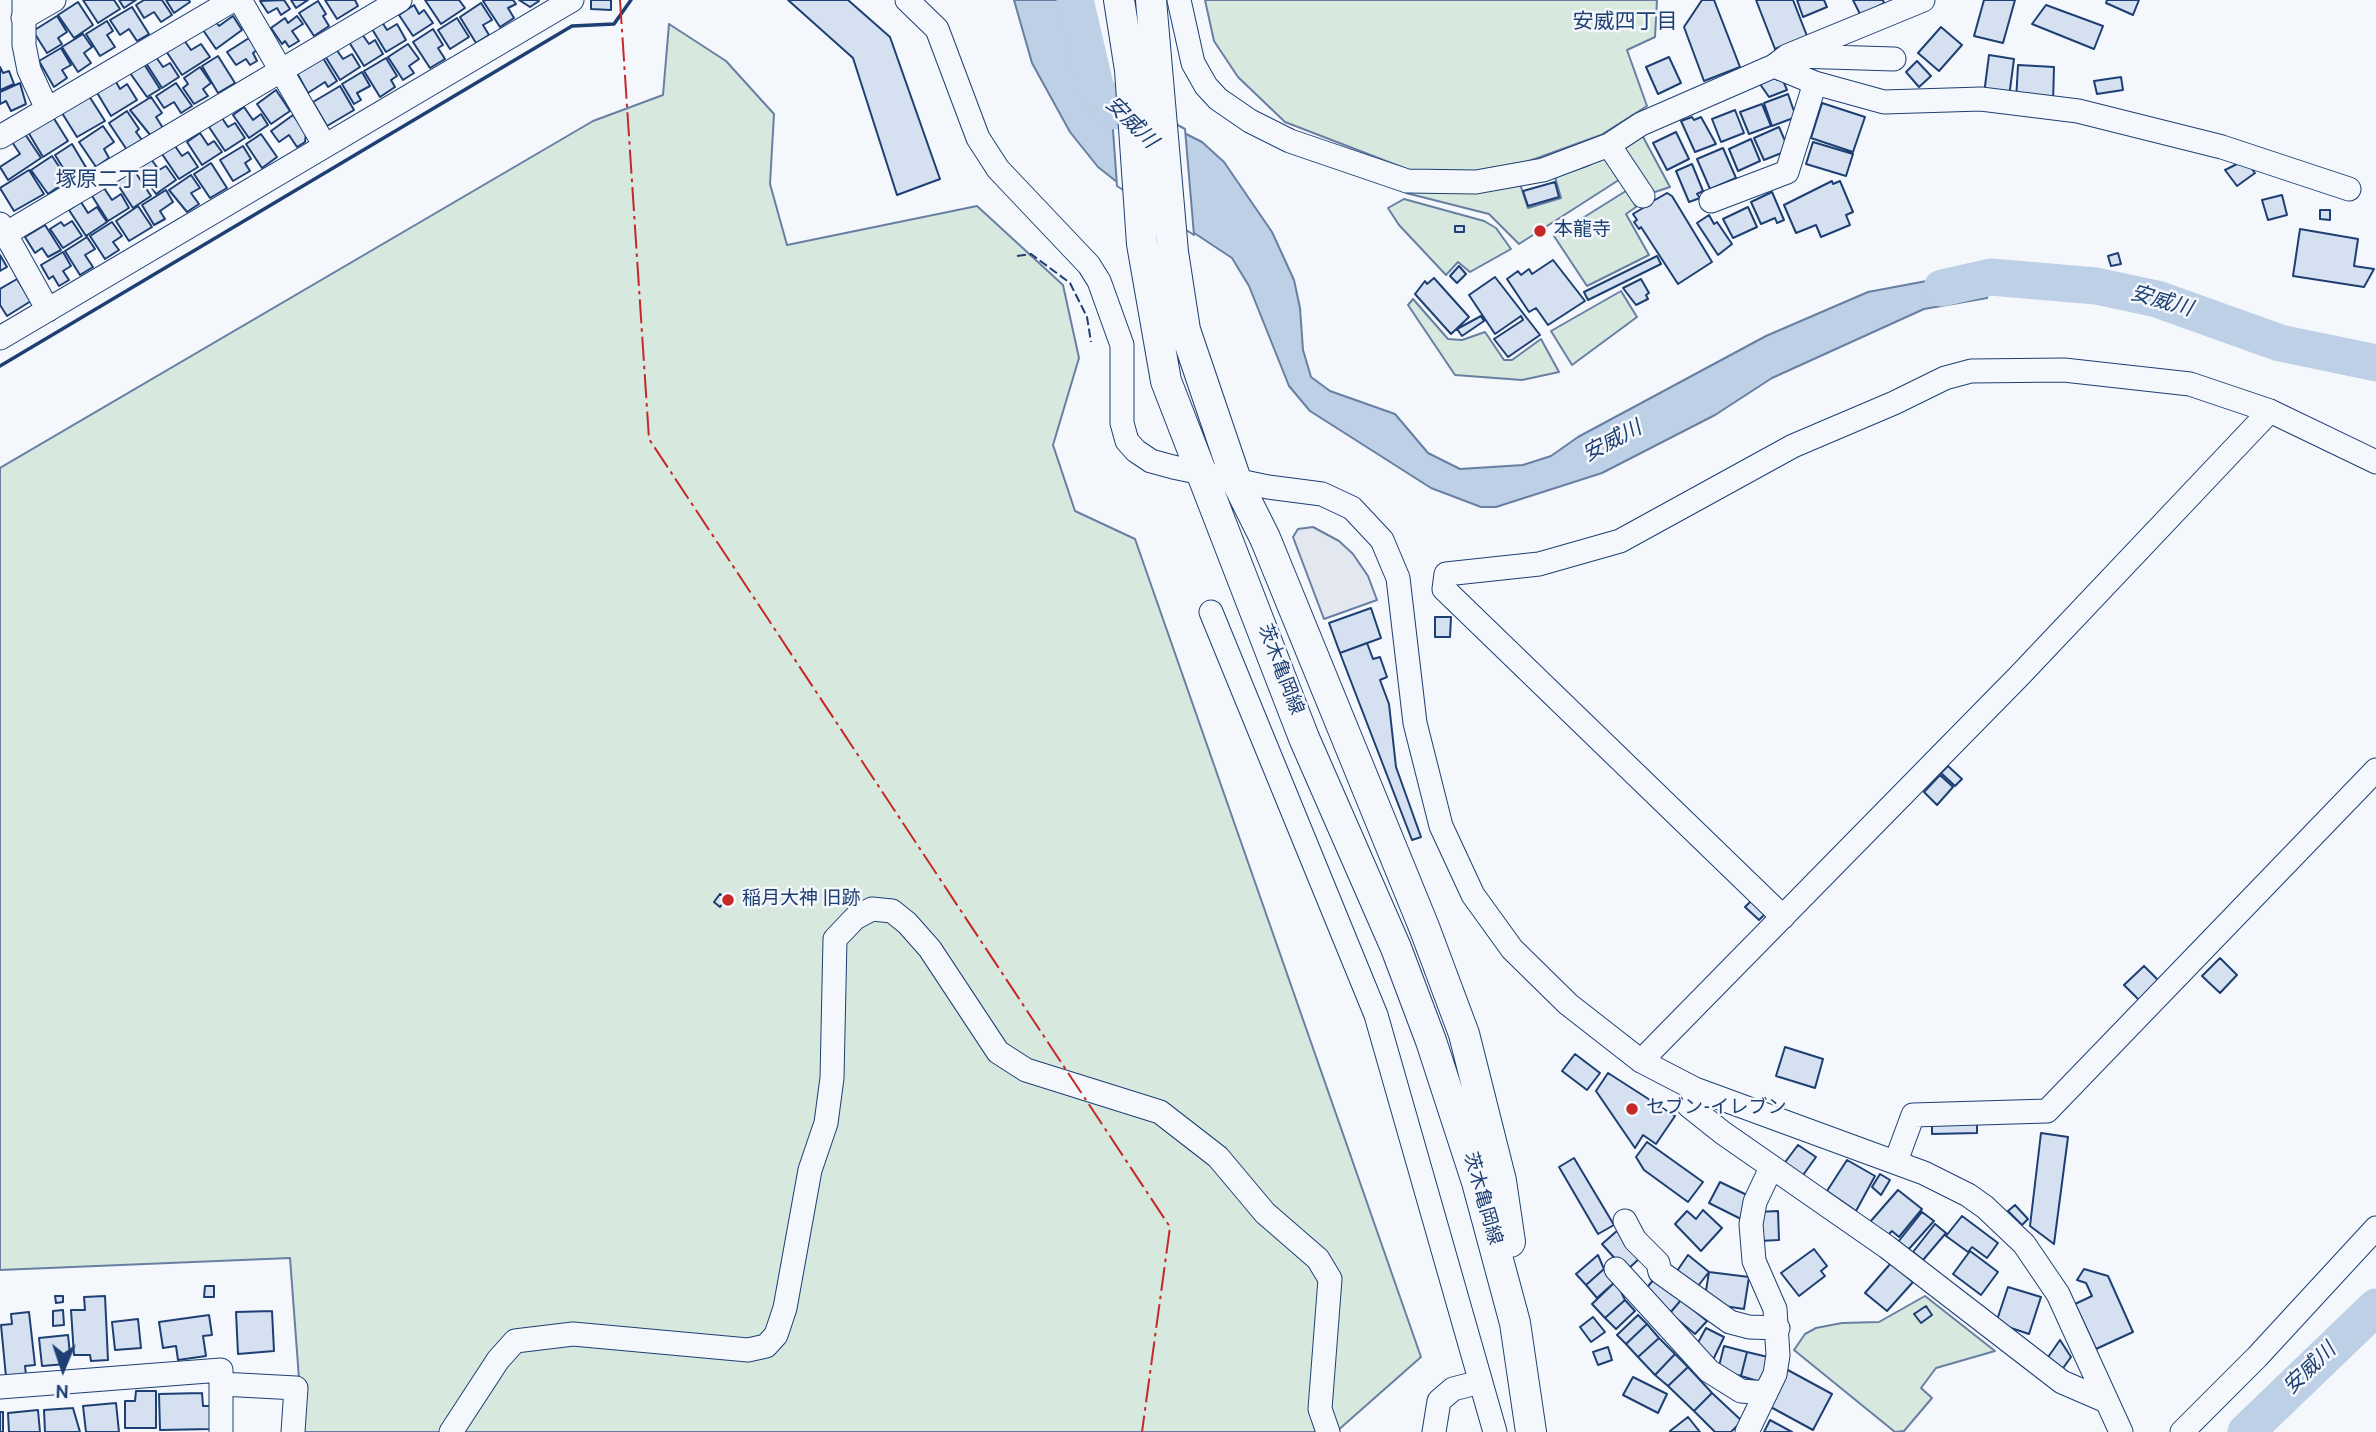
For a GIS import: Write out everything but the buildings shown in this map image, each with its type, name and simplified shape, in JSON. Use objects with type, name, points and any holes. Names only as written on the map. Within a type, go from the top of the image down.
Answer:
[{"type":"main road","name":"茨木亀岡線","points":[[1119,0],[1130,70],[1142,244],[1166,380],[1199,473],[1304,738],[1396,948],[1432,1041],[1477,1182],[1515,1323]]},
{"type":"main road","name":"茨木亀岡線","points":[[1151,0],[1173,252],[1185,330],[1236,480],[1276,564],[1424,927],[1464,1034],[1501,1181],[1511,1247],[1515,1323],[1531,1432]]},
{"type":"street","points":[[47,109],[29,70],[24,9],[54,0]]},
{"type":"street","points":[[0,137],[233,0]]},
{"type":"street","points":[[240,0],[326,146]]},
{"type":"street","points":[[48,310],[2,231],[400,0]]},
{"type":"street","points":[[0,338],[572,0]]},
{"type":"street","points":[[907,0],[937,29],[978,138],[991,158],[1089,265],[1103,291],[1122,345],[1125,376],[1121,410],[1127,441],[1151,461],[1199,473],[1303,490],[1332,498],[1352,508],[1382,540],[1392,558],[1398,578],[1421,754],[1441,826],[1457,865],[1489,921],[1568,1004],[1641,1061],[1695,1089],[1896,1161],[1968,1195],[2024,1244],[2073,1321],[2121,1432]]},
{"type":"street","points":[[1179,0],[1193,63],[1206,86],[1218,99],[1270,132],[1407,181],[1476,182],[1543,170],[1609,145],[1641,124],[1923,0]]},
{"type":"street","points":[[1780,61],[1894,59]]},
{"type":"street","points":[[1780,61],[1815,83],[1884,102],[1981,99],[2078,111],[2222,147],[2349,189]]},
{"type":"street","points":[[1711,201],[1787,172],[1815,83]]},
{"type":"street","points":[[1609,145],[1643,196]]},
{"type":"street","points":[[1783,916],[1444,590],[1446,575],[1539,564],[1620,541],[1793,446],[1894,403],[1945,377],[1970,370],[2064,370],[2157,378],[2200,387],[2270,411],[2376,461]]},
{"type":"street","points":[[1641,1061],[2020,675],[2270,411]]},
{"type":"street","points":[[1211,612],[1376,1015],[1495,1432]]},
{"type":"street","points":[[1896,1161],[1913,1115],[2047,1111],[2376,770]]},
{"type":"street","points":[[451,1432],[498,1360],[515,1341],[573,1334],[748,1350],[766,1346],[776,1335],[785,1308],[810,1170],[826,1123],[832,1078],[835,939],[855,918],[872,909],[892,911],[907,923],[930,949],[998,1052],[1026,1070],[1160,1112],[1218,1157],[1265,1213],[1318,1259],[1330,1279],[1320,1409],[1328,1432]]},
{"type":"street","points":[[1695,1089],[1689,1106],[1770,1168],[1886,1247],[2062,1382],[2106,1401]]},
{"type":"street","points":[[1747,1432],[1775,1374],[1778,1328],[1775,1309],[1754,1261],[1751,1224],[1755,1202],[1770,1168]]},
{"type":"street","points":[[1625,1221],[1635,1240],[1658,1263],[1660,1272],[1730,1322],[1749,1327],[1778,1328]]},
{"type":"street","points":[[2182,1432],[2376,1228]]},
{"type":"street","points":[[1616,1269],[1709,1371],[1741,1391],[1766,1393]]},
{"type":"street","points":[[0,1387],[221,1370],[221,1432]]},
{"type":"street","points":[[1434,1432],[1439,1401],[1453,1389],[1480,1382]]},
{"type":"street","points":[[221,1384],[296,1388],[293,1432]]},
{"type":"shaded area","points":[[1205,0],[1657,0],[1655,37],[1627,50],[1647,106],[1601,135],[1518,165],[1485,171],[1412,171],[1285,122],[1238,77],[1214,41]]},
{"type":"shaded area","points":[[669,24],[726,61],[774,114],[770,184],[787,245],[977,206],[1063,285],[1079,358],[1053,445],[1075,511],[1135,539],[1421,1357],[1336,1432],[303,1432],[290,1258],[0,1270],[0,468],[593,121],[663,95]]},
{"type":"shaded area","points":[[1642,135],[1670,187],[1655,192],[1646,190],[1616,150]]},
{"type":"shaded area","points":[[1610,154],[1625,176],[1519,244],[1489,214],[1406,193],[1406,190],[1520,184],[1528,208],[1561,198],[1555,177],[1587,166]]},
{"type":"shaded area","points":[[1629,189],[1636,207],[1626,214],[1649,255],[1587,286],[1554,236]]},
{"type":"shaded area","points":[[1404,199],[1484,221],[1496,228],[1511,249],[1470,272],[1458,262],[1446,275],[1399,225],[1388,208]]},
{"type":"shaded area","points":[[1621,291],[1637,317],[1572,365],[1551,331]]},
{"type":"shaded area","points":[[1413,299],[1448,339],[1462,340],[1485,332],[1504,360],[1512,360],[1541,339],[1559,372],[1522,380],[1455,375],[1408,305]]},
{"type":"shaded area","points":[[1313,527],[1339,541],[1353,554],[1368,576],[1377,600],[1324,619],[1293,537],[1298,529]]},
{"type":"shaded area","points":[[1925,1296],[1995,1351],[1936,1368],[1921,1388],[1932,1398],[1904,1431],[1895,1432],[1794,1350],[1805,1334],[1816,1328],[1842,1323],[1879,1322]]},
{"type":"water","points":[[1014,0],[1066,0],[1077,39],[1090,69],[1111,96],[1202,142],[1224,162],[1272,232],[1294,280],[1300,308],[1303,350],[1311,377],[1330,391],[1395,414],[1428,453],[1460,469],[1523,465],[1551,456],[1578,437],[1766,336],[1868,292],[1985,270],[1991,277],[1987,298],[1924,309],[1772,378],[1715,415],[1602,473],[1496,507],[1481,507],[1431,488],[1310,411],[1289,386],[1249,286],[1232,258],[1117,182],[1098,167],[1070,132],[1032,63]]},
{"type":"pier","points":[[1110,88],[1185,129],[1194,235],[1117,186]]},
{"type":"waterway","name":"安威川","points":[[1075,0],[1096,90],[1116,111]]},
{"type":"waterway","name":"安威川","points":[[1942,288],[1991,277],[2096,286],[2157,299],[2280,343],[2376,363]]},
{"type":"waterway","name":"安威川","points":[[2246,1432],[2376,1307]]},
{"type":"fence","points":[[1017,256],[1031,254],[1070,283],[1087,317],[1091,342]]},
{"type":"wall","points":[[0,366],[572,26],[614,24],[631,0]]},
{"type":"power","points":[[620,0],[649,439],[1170,1227],[1142,1432]]},
{"type":"place","name":"本龍寺","points":[[1540,231]]},
{"type":"place","name":"稲月大神 旧跡","points":[[728,900]]},
{"type":"place","name":"セブン-イレブン","points":[[1632,1109]]},
{"type":"district","name":"安威四丁目","points":[[1625,24]]},
{"type":"district","name":"塚原二丁目","points":[[108,182]]}]
